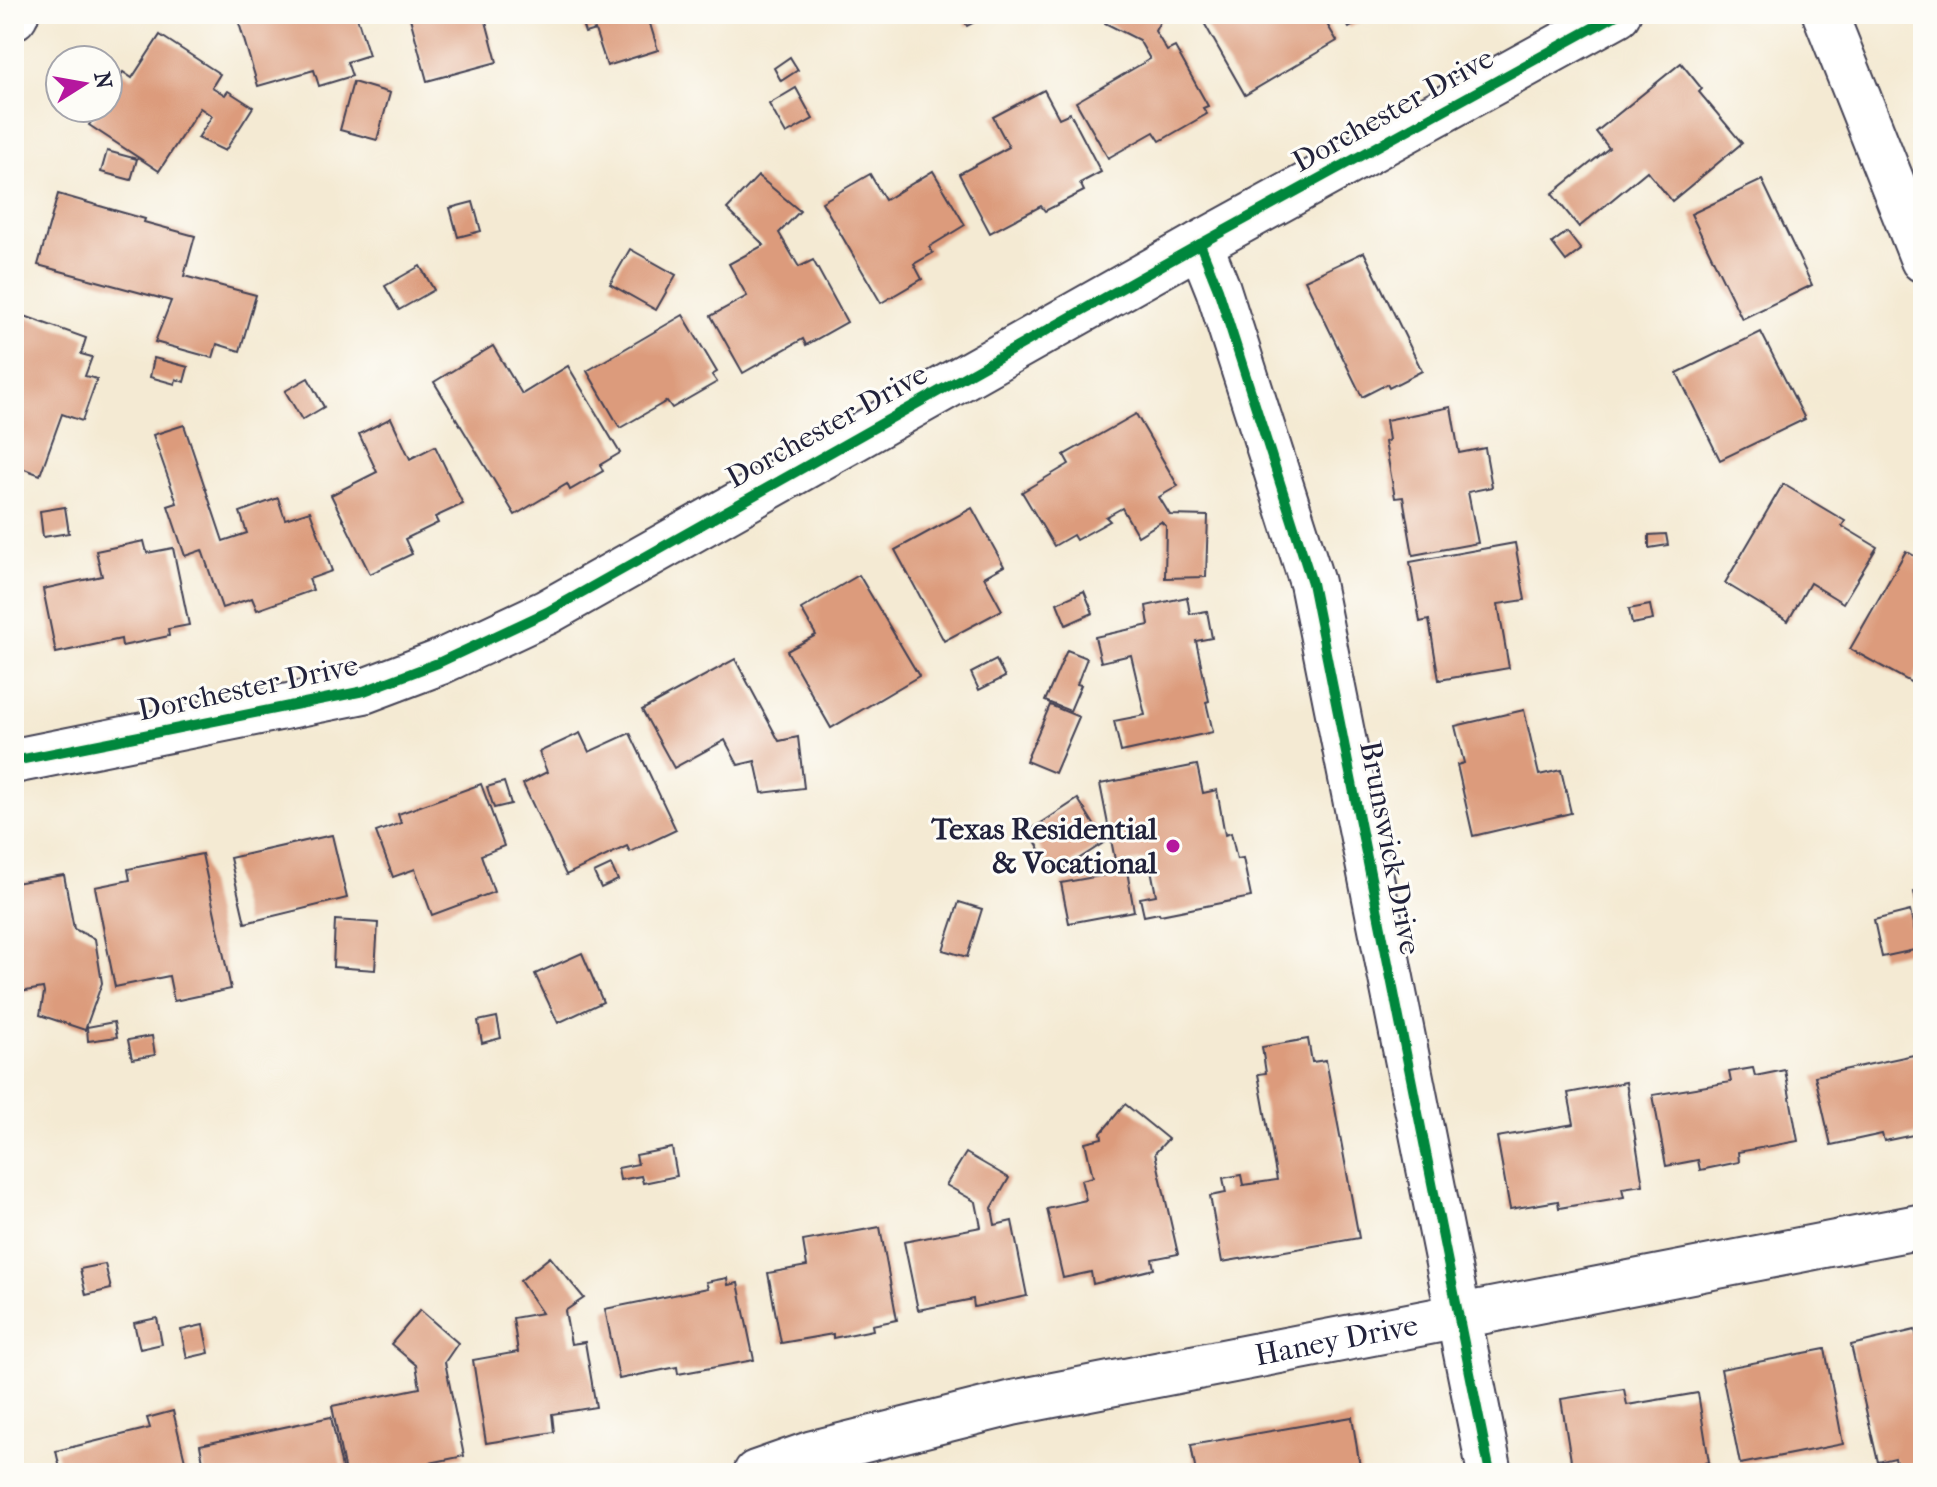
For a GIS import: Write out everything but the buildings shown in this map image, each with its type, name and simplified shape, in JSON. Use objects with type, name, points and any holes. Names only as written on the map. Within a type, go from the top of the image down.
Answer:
[{"type":"street","name":"Dorchester Drive","points":[[14,761],[364,691],[438,663],[547,612],[1200,244],[1618,14]]},
{"type":"street","points":[[1825,14],[1923,260]]},
{"type":"street","name":"Brunswick Drive","points":[[1200,244],[1218,289],[1312,583],[1490,1473]]},
{"type":"street","name":"Haney Drive","points":[[756,1473],[815,1463],[1012,1403],[1923,1226]]},
{"type":"cycle path","points":[[14,761],[364,691],[438,663],[547,612],[1200,244],[1618,14]]},
{"type":"cycle path","points":[[1200,244],[1218,289],[1312,583],[1490,1473]]},
{"type":"place","name":"Texas Residential & Vocational","points":[[1173,846]]}]
